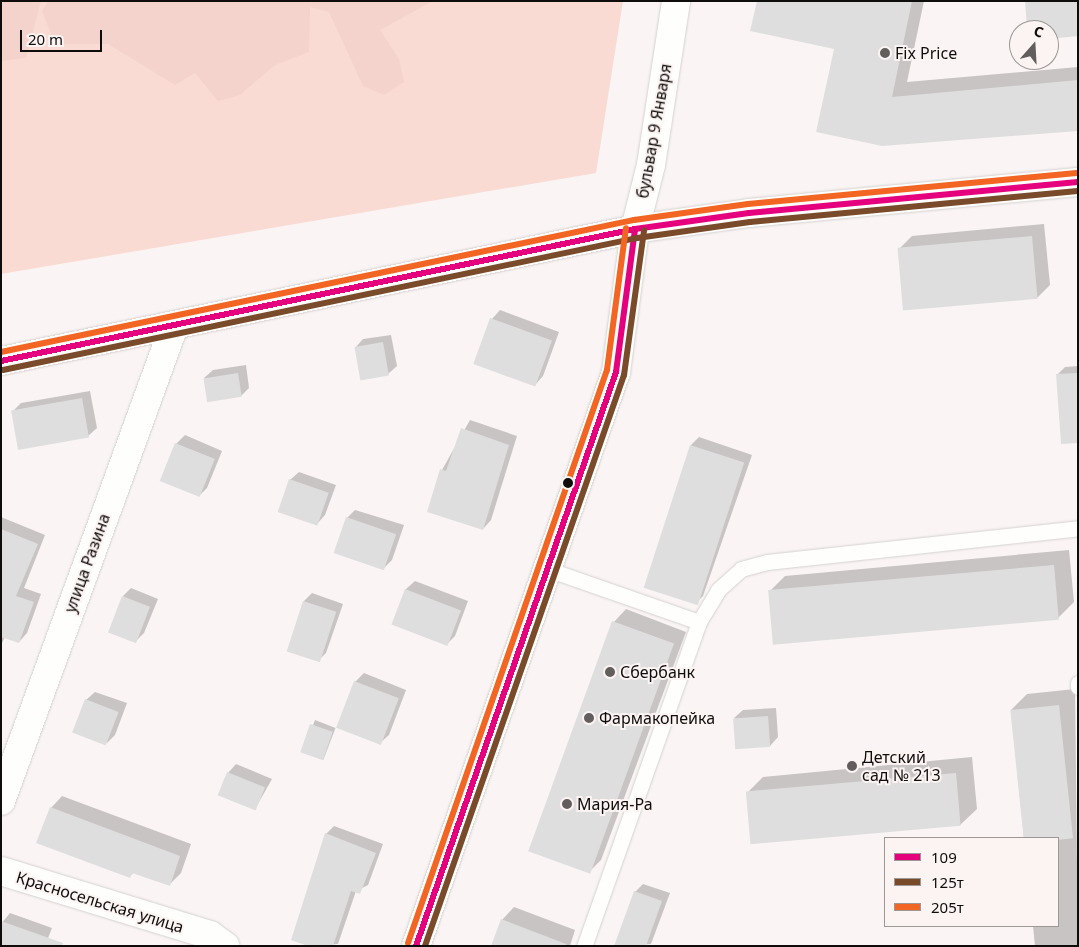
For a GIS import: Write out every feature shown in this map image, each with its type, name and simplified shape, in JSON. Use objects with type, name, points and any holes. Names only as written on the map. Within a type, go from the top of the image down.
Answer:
[{"type":"main road","name":"бульвар 9 Января","points":[[416,946],[550,570],[616,372],[635,229],[651,165],[676,1]]},
{"type":"main road","points":[[1,361],[635,229],[749,213],[1078,182]]},
{"type":"main road","name":"улица Разина","points":[[1,801],[174,326]]},
{"type":"main road","name":"Красносельская улица","points":[[1,871],[210,935],[225,946]]},
{"type":"lane","points":[[584,946],[699,622],[718,590],[741,569],[767,562],[1078,528]]},
{"type":"lane","points":[[550,570],[699,622]]},
{"type":"lane","points":[[1078,682],[1078,687]]},
{"type":"shaded area","points":[[1,1],[623,1],[596,173],[1,274]]},
{"type":"shaded area","points":[[1,1],[41,1],[26,58],[1,61]]},
{"type":"shaded area","points":[[48,1],[433,1],[380,30],[399,59],[404,82],[384,95],[363,86],[329,12],[310,7],[309,52],[275,65],[240,95],[218,101],[195,73],[175,85],[108,44],[55,44],[42,11]]},
{"type":"building","points":[[757,1],[912,1],[892,97],[1078,80],[1078,131],[882,146],[816,132],[834,49],[750,31]]},
{"type":"building","points":[[1025,1],[1078,1],[1078,36],[1059,38],[1059,20],[1026,20]]},
{"type":"building","points":[[1032,236],[1037,299],[903,311],[898,248]]},
{"type":"building","points":[[490,318],[552,341],[535,387],[473,364]]},
{"type":"building","points":[[383,342],[389,375],[360,381],[354,347]]},
{"type":"building","points":[[238,373],[242,397],[207,402],[203,378]]},
{"type":"building","points":[[1078,373],[1078,443],[1061,444],[1056,374]]},
{"type":"building","points":[[82,398],[89,437],[18,450],[11,411]]},
{"type":"building","points":[[461,428],[509,445],[483,530],[427,512],[440,469],[446,471]]},
{"type":"building","points":[[175,443],[215,459],[200,497],[160,481]]},
{"type":"building","points":[[690,445],[744,463],[698,605],[644,588]]},
{"type":"building","points":[[289,479],[329,493],[317,526],[278,512]]},
{"type":"building","points":[[346,517],[396,534],[384,570],[334,553]]},
{"type":"building","points":[[1,529],[38,544],[16,596],[34,602],[19,643],[1,637]]},
{"type":"building","points":[[1054,565],[1059,620],[773,645],[768,590]]},
{"type":"building","points":[[405,589],[461,611],[447,646],[391,624]]},
{"type":"building","points":[[122,596],[150,607],[136,643],[108,632]]},
{"type":"building","points":[[303,601],[336,612],[320,662],[287,651]]},
{"type":"building","points":[[612,621],[674,644],[590,874],[528,851]]},
{"type":"building","points":[[354,681],[399,698],[381,745],[336,728]]},
{"type":"building","points":[[85,699],[119,712],[106,746],[72,733]]},
{"type":"building","points":[[1059,705],[1073,838],[1059,840],[1059,837],[1024,837],[1010,710]]},
{"type":"building","points":[[768,716],[770,747],[735,749],[733,718]]},
{"type":"building","points":[[310,724],[333,732],[323,760],[300,752]]},
{"type":"building","points":[[227,772],[265,787],[256,811],[218,795]]},
{"type":"building","points":[[956,773],[961,826],[750,844],[746,791]]},
{"type":"building","points":[[50,807],[180,856],[170,886],[132,873],[130,878],[36,843]]},
{"type":"building","points":[[325,833],[376,853],[360,894],[351,891],[333,946],[308,946],[291,940]]},
{"type":"building","points":[[634,891],[662,901],[646,946],[614,946]]},
{"type":"building","points":[[501,919],[566,944],[566,946],[491,946]]},
{"type":"building","points":[[1,921],[63,943],[62,946],[1,946]]},
{"type":"transit line","name":"205т","points":[[1,352],[634,220],[748,204],[1077,173]]},
{"type":"transit line","name":"109","points":[[1,361],[635,229],[749,213],[1078,182]]},
{"type":"transit line","name":"125т","points":[[3,370],[637,238],[750,222],[1078,191]]},
{"type":"transit line","name":"205т","points":[[408,943],[607,370],[626,228]]},
{"type":"transit line","name":"109","points":[[416,946],[616,372],[635,229]]},
{"type":"transit line","name":"125т","points":[[425,946],[624,375],[644,230]]},
{"type":"place","name":"Fix Price","points":[[885,53]]},
{"type":"place","name":"Сбербанк","points":[[610,672]]},
{"type":"place","name":"Фармакопейка","points":[[589,718]]},
{"type":"place","name":"Детский сад № 213","points":[[852,766]]},
{"type":"place","name":"Мария-Ра","points":[[567,804]]}]
